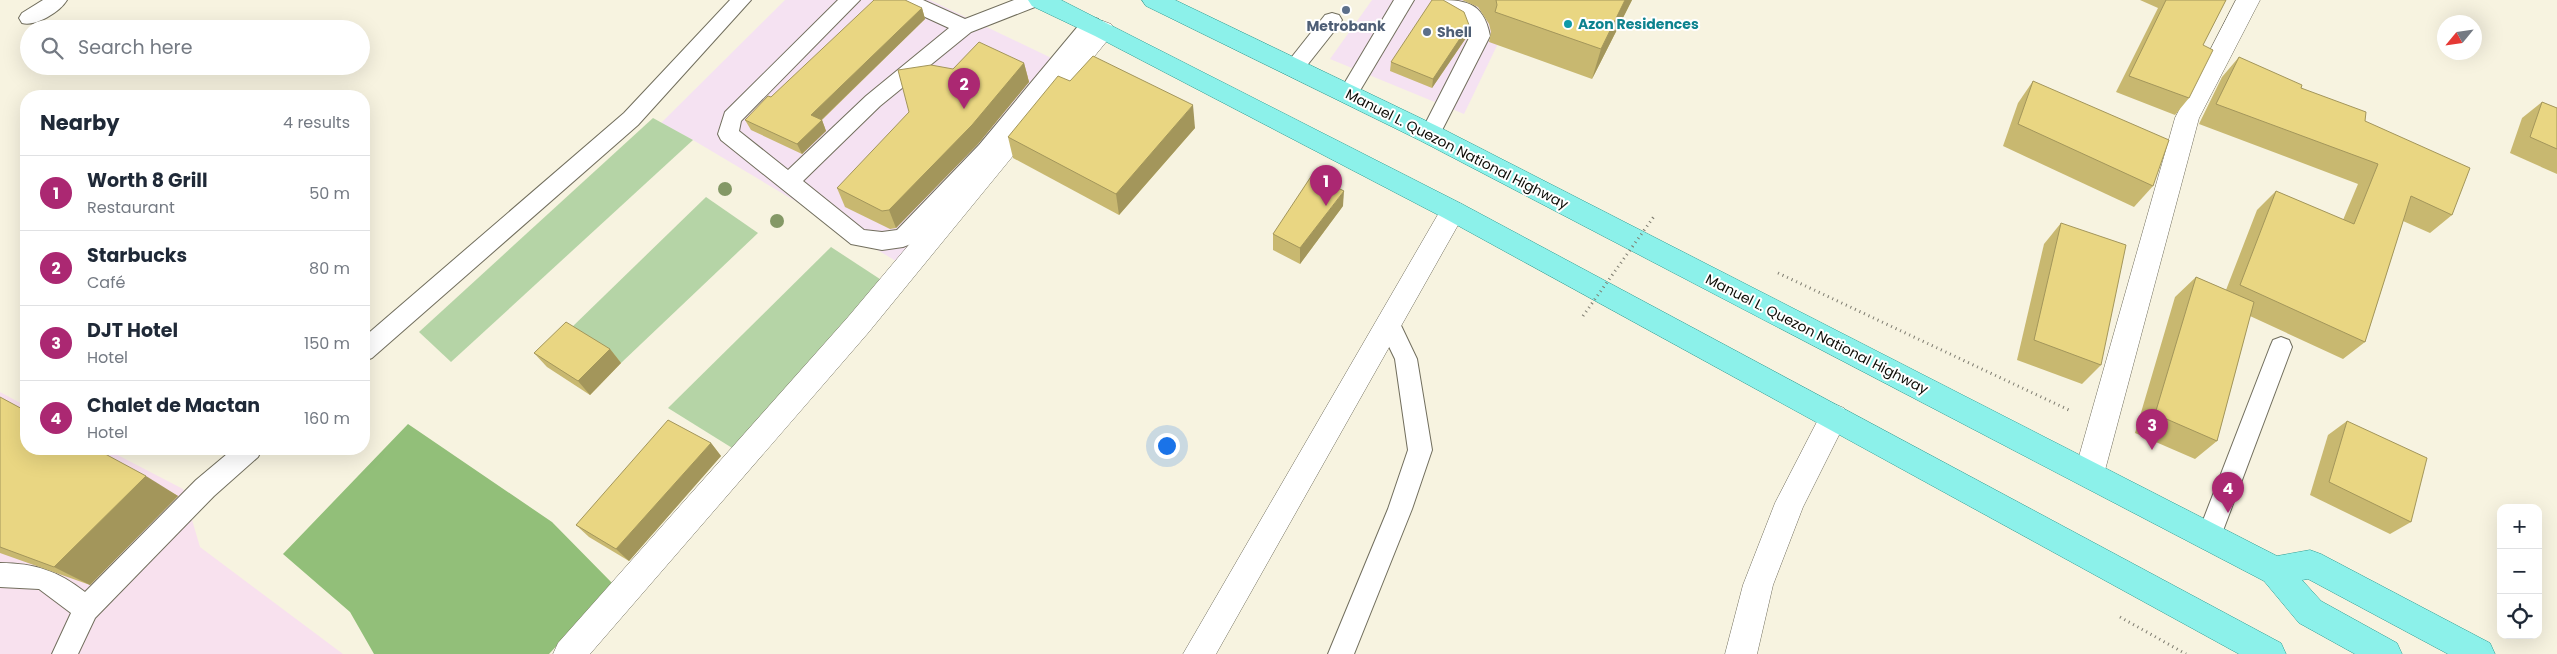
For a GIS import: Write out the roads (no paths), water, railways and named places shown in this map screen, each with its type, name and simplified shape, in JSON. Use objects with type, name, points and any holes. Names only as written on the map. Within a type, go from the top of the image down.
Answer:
[{"type":"main road","points":[[1040,0],[1097,27],[1453,211],[2270,654]]},
{"type":"main road","name":"Manuel L. Quezon National Highway","points":[[1154,0],[1430,134],[2275,571]]},
{"type":"main road","points":[[2386,654],[2310,612],[2275,571],[2310,564],[2479,654]]},
{"type":"street","points":[[2089,474],[2187,118],[2225,66],[2248,0]]},
{"type":"street","points":[[569,654],[858,326],[1097,27]]},
{"type":"street","points":[[1199,654],[1453,211]]},
{"type":"street","points":[[1742,654],[1758,585],[1790,503],[1834,418]]},
{"type":"lane","points":[[29,18],[57,0]]},
{"type":"lane","points":[[370,346],[631,119],[741,0]]},
{"type":"lane","points":[[850,0],[732,118],[728,134],[859,238],[882,241],[903,238],[986,151],[1097,27]]},
{"type":"lane","points":[[906,0],[964,28]]},
{"type":"lane","points":[[789,182],[873,102],[964,28],[1033,0]]},
{"type":"lane","points":[[1348,94],[1404,0]]},
{"type":"lane","points":[[1430,134],[1480,36],[1479,25],[1474,16],[1444,0]]},
{"type":"lane","points":[[1294,68],[1332,20]]},
{"type":"lane","points":[[1341,654],[1400,509],[1420,450],[1406,359],[1388,324]]},
{"type":"lane","points":[[2209,536],[2280,347]]},
{"type":"lane","points":[[65,654],[86,609],[205,488],[243,455]]},
{"type":"lane","points":[[0,575],[25,574],[51,580],[86,609]]},
{"type":"place","name":"Metrobank","points":[[1346,10]]},
{"type":"place","name":"Azon Residences","points":[[1568,24]]},
{"type":"place","name":"Shell","points":[[1427,32]]},
{"type":"place","name":"Starbucks","points":[[964,109]]},
{"type":"place","name":"Worth 8 Grill","points":[[1326,206]]},
{"type":"place","name":"DJT Hotel","points":[[2152,450]]},
{"type":"place","name":"Chalet de Mactan","points":[[2228,513]]}]
